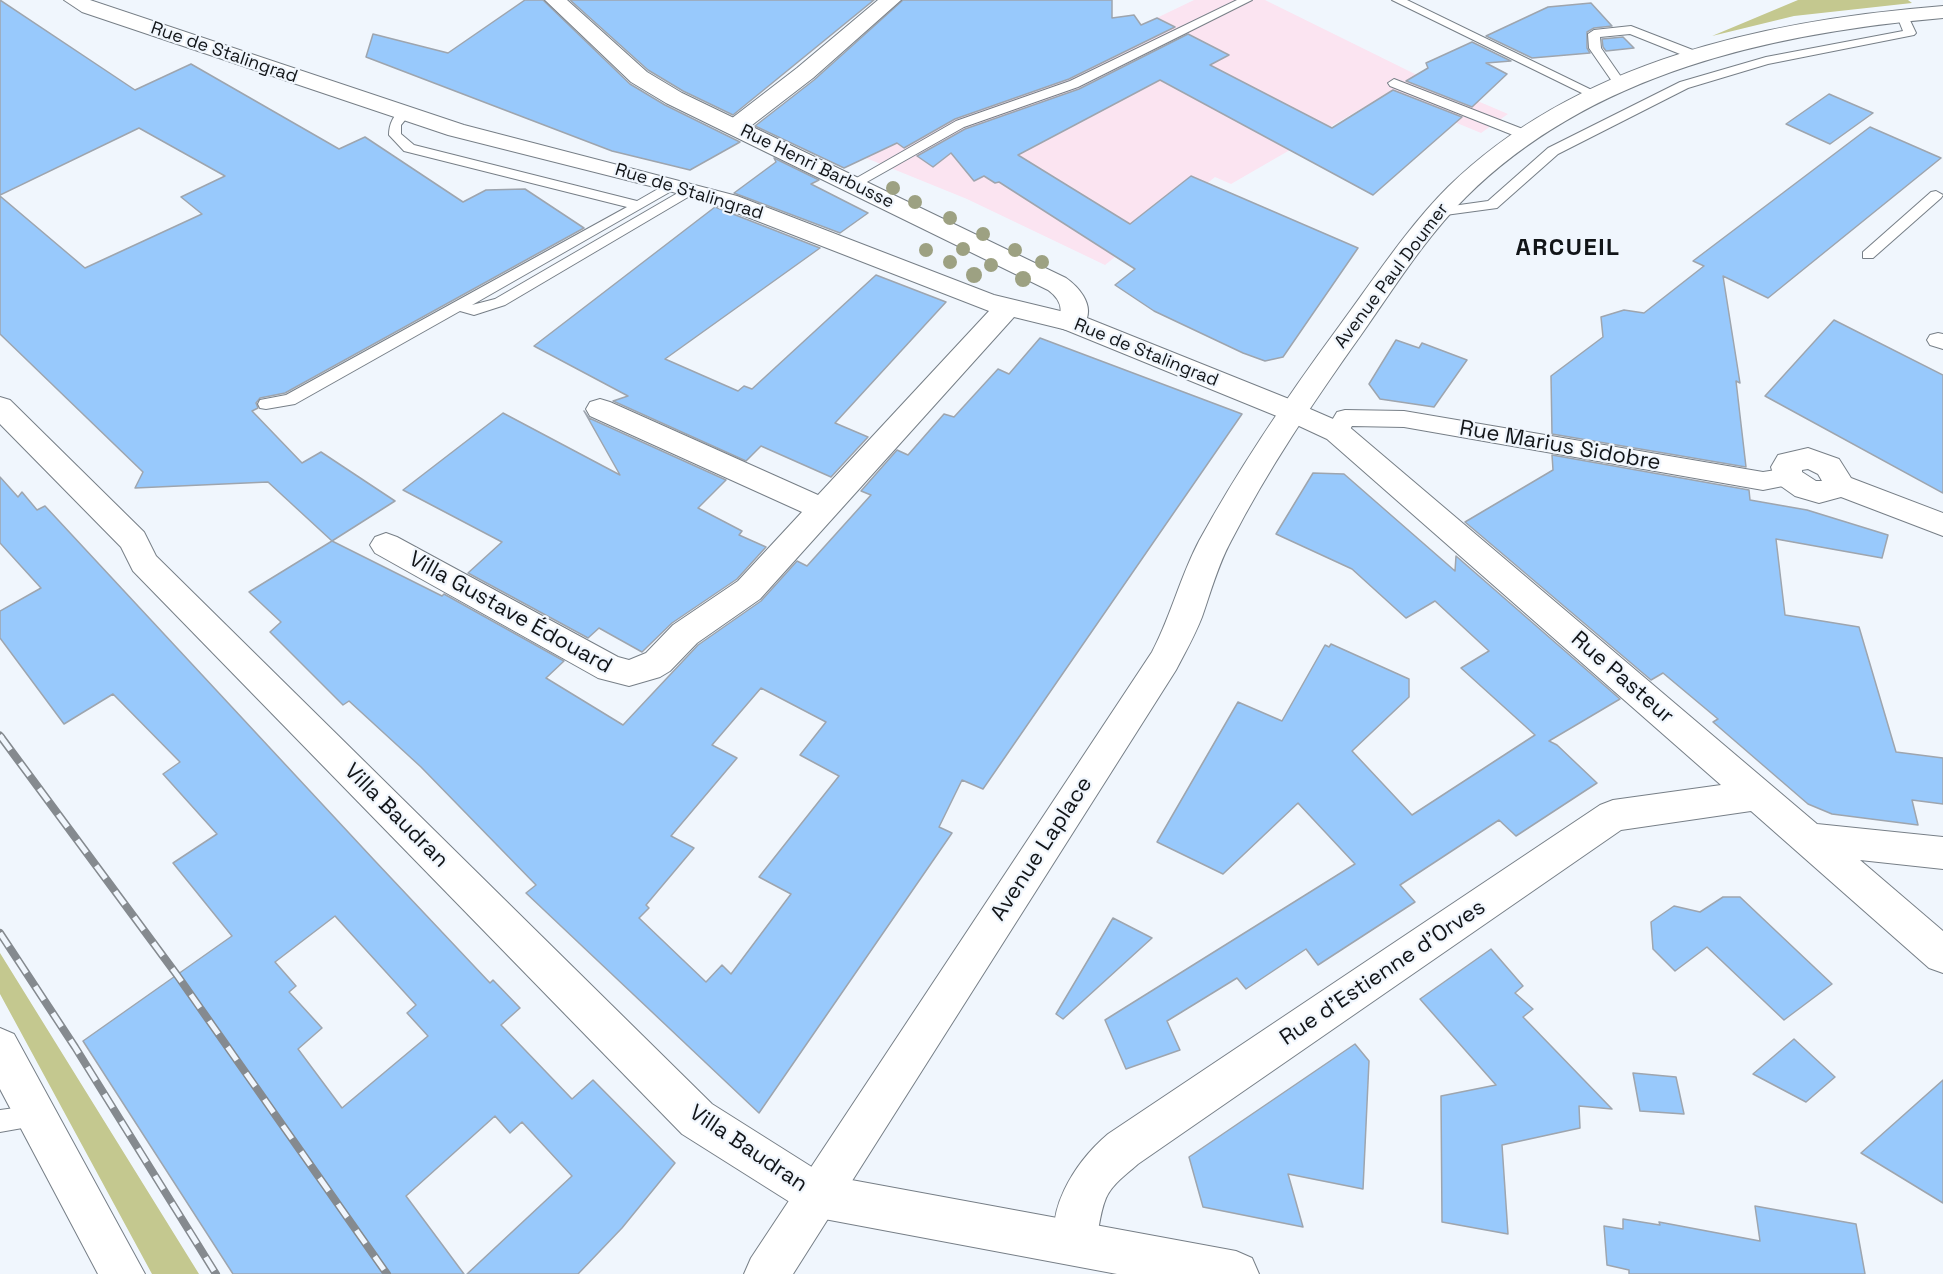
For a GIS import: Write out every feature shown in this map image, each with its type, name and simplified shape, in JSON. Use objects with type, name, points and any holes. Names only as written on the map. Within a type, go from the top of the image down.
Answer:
[{"type":"street","name":"Rue de Stalingrad","points":[[74,0],[89,8],[456,130],[684,187],[728,201],[1006,309],[1071,322],[1294,412]]},
{"type":"street","name":"Rue Henri Barbusse","points":[[555,0],[639,77],[674,98],[1057,284],[1068,292],[1073,300],[1075,315],[1071,322]]},
{"type":"street","points":[[735,127],[805,73],[891,0]]},
{"type":"street","name":"Avenue Paul Doumer","points":[[1294,412],[1357,319],[1438,212],[1472,178],[1527,136],[1596,95],[1694,55],[1783,33],[1903,16],[1938,7]]},
{"type":"street","name":"Villa Gustave Édouard","points":[[386,544],[609,669],[629,673],[638,672],[658,662],[685,634],[749,590],[825,510],[1006,309]]},
{"type":"street","name":"Villa Baudran","points":[[0,407],[133,540],[144,563],[697,1119],[819,1196]]},
{"type":"street","points":[[600,410],[825,510]]},
{"type":"street","name":"Rue Pasteur","points":[[1294,412],[1337,432],[1943,955]]},
{"type":"street","name":"Avenue Laplace","points":[[767,1274],[1164,661],[1186,614],[1214,542],[1294,412]]},
{"type":"street","name":"Rue Marius Sidobre","points":[[1337,432],[1345,418],[1404,419],[1763,481],[1789,477],[1800,486],[1815,491],[1829,491],[1837,484],[1943,525]]},
{"type":"street","name":"Rue d'Estienne d'Orves","points":[[1075,1242],[1085,1192],[1093,1175],[1105,1164],[1613,816],[1758,795]]},
{"type":"street","points":[[1809,839],[1943,853]]},
{"type":"street","points":[[0,1048],[18,1118],[122,1274]]},
{"type":"street","points":[[819,1196],[1075,1242],[1236,1274]]},
{"type":"lane","points":[[854,184],[960,124],[1074,84],[1246,0]]},
{"type":"lane","points":[[1398,0],[1596,95]]},
{"type":"lane","points":[[1438,212],[1492,205],[1553,151],[1674,90],[1766,61],[1910,33],[1903,16]]},
{"type":"lane","points":[[1620,84],[1595,48],[1594,34],[1631,30],[1694,55]]},
{"type":"lane","points":[[1394,83],[1527,136]]},
{"type":"lane","points":[[404,114],[395,125],[395,135],[409,148],[639,206]]},
{"type":"lane","points":[[266,404],[279,404],[290,400],[639,206],[684,187]]},
{"type":"lane","points":[[450,302],[474,310],[500,302],[684,187]]},
{"type":"lane","points":[[1868,255],[1936,195]]},
{"type":"shaded area","points":[[1194,0],[1265,0],[1419,76],[1508,114],[1481,133],[1387,94],[1231,184],[1215,177],[1105,265],[967,199],[866,158]]},
{"type":"green space","points":[[1798,0],[1908,0],[1912,3],[1794,16],[1712,36]]},
{"type":"green space","points":[[0,953],[199,1274],[152,1274],[0,994]]},
{"type":"building","points":[[0,0],[135,90],[191,64],[339,149],[365,137],[463,202],[486,190],[525,189],[584,228],[285,393],[260,398],[256,403],[258,408],[252,411],[302,463],[321,452],[395,501],[332,541],[268,482],[135,488],[143,472],[0,334],[0,196],[85,268],[202,214],[181,197],[225,176],[139,128],[0,195]]},
{"type":"building","points":[[525,0],[543,0],[630,84],[665,105],[740,142],[690,170],[612,151],[366,57],[373,34],[448,53]]},
{"type":"building","points":[[570,0],[874,0],[733,115],[683,91],[648,70]]},
{"type":"building","points":[[903,0],[1112,0],[1112,18],[1134,15],[1141,25],[1157,18],[1175,27],[1069,79],[955,119],[904,148],[897,143],[844,168],[755,126],[814,80]]},
{"type":"building","points":[[1591,3],[1612,26],[1594,28],[1587,32],[1587,48],[1590,53],[1532,58],[1486,36],[1548,7]]},
{"type":"building","points":[[1188,34],[1229,55],[1210,65],[1332,128],[1393,90],[1462,117],[1373,195],[1160,80],[1018,155],[1130,224],[1191,176],[1358,248],[1283,357],[1265,361],[1154,311],[1115,285],[1135,269],[999,182],[995,183],[984,176],[974,181],[951,153],[933,167],[917,156],[965,129],[1079,89]]},
{"type":"building","points":[[1623,37],[1634,48],[1606,51],[1603,47],[1602,39]]},
{"type":"building","points":[[1472,42],[1511,61],[1486,63],[1507,74],[1472,107],[1406,81],[1428,68],[1426,63]]},
{"type":"building","points":[[1829,94],[1873,113],[1830,144],[1786,124]]},
{"type":"building","points":[[1870,127],[1941,158],[1768,298],[1723,276],[1740,383],[1736,381],[1746,467],[1552,434],[1551,376],[1603,337],[1601,317],[1624,310],[1644,313],[1704,266],[1693,261]]},
{"type":"building","points":[[774,158],[819,180],[811,184],[868,213],[840,233],[734,193],[776,162]]},
{"type":"building","points":[[715,207],[820,248],[665,359],[738,391],[744,386],[752,389],[876,275],[946,302],[835,423],[868,437],[831,477],[761,446],[746,461],[613,401],[628,396],[534,346]]},
{"type":"building","points":[[1834,320],[1943,375],[1943,493],[1765,396]]},
{"type":"building","points":[[1040,338],[1242,414],[983,789],[962,780],[939,827],[952,833],[759,1113],[526,893],[536,885],[421,767],[349,701],[343,705],[270,632],[281,622],[249,592],[332,541],[442,596],[444,594],[564,661],[546,678],[623,725],[698,645],[761,601],[797,561],[807,566],[871,495],[861,491],[897,450],[908,455],[944,414],[954,417],[998,369],[1009,374]],"holes":[[[761,688],[826,722],[800,755],[839,776],[759,877],[791,894],[731,974],[722,965],[706,982],[639,918],[649,908],[646,905],[694,848],[671,836],[737,758],[712,745]]]},
{"type":"building","points":[[1396,340],[1419,348],[1422,343],[1467,360],[1434,407],[1380,399],[1369,384]]},
{"type":"building","points":[[584,411],[589,418],[726,480],[698,508],[742,531],[739,535],[766,547],[737,579],[672,623],[642,652],[599,628],[588,638],[468,573],[502,542],[403,490],[503,413],[620,475]]},
{"type":"building","points":[[1552,455],[1749,490],[1750,500],[1807,510],[1888,535],[1882,558],[1776,539],[1785,615],[1859,627],[1896,752],[1943,758],[1943,804],[1912,800],[1918,825],[1832,814],[1808,804],[1713,722],[1718,719],[1663,673],[1651,680],[1465,522],[1553,470]]},
{"type":"building","points":[[1313,473],[1344,474],[1455,571],[1456,556],[1620,699],[1549,741],[1557,745],[1597,783],[1516,836],[1499,820],[1400,885],[1415,902],[1318,965],[1306,949],[1246,989],[1237,978],[1167,1021],[1180,1050],[1126,1069],[1105,1020],[1355,864],[1298,803],[1223,874],[1157,842],[1238,702],[1282,721],[1325,645],[1329,647],[1331,644],[1409,679],[1409,697],[1352,751],[1412,815],[1535,735],[1461,668],[1489,651],[1435,601],[1406,618],[1352,569],[1276,534]]},
{"type":"building","points":[[0,477],[18,497],[22,492],[37,510],[45,506],[490,983],[493,980],[520,1008],[501,1025],[572,1099],[593,1080],[675,1163],[622,1228],[578,1274],[467,1274],[572,1176],[522,1122],[510,1133],[495,1116],[406,1196],[464,1274],[233,1274],[83,1041],[232,936],[173,863],[217,834],[163,774],[180,762],[113,694],[64,724],[0,638],[0,611],[41,588],[0,543]],"holes":[[[335,916],[416,1005],[407,1013],[428,1036],[342,1108],[298,1049],[322,1028],[289,992],[296,986],[275,962]]]},
{"type":"building","points":[[1723,897],[1740,897],[1832,984],[1784,1020],[1707,947],[1675,971],[1653,949],[1651,922],[1674,906],[1700,912]]},
{"type":"building","points":[[1113,918],[1152,938],[1063,1019],[1056,1014]]},
{"type":"building","points":[[1491,949],[1523,986],[1515,993],[1533,1009],[1523,1017],[1612,1109],[1579,1106],[1580,1128],[1502,1145],[1508,1234],[1442,1222],[1441,1096],[1496,1085],[1420,999]]},
{"type":"building","points":[[1794,1039],[1835,1077],[1806,1102],[1753,1074]]},
{"type":"building","points":[[1355,1044],[1369,1061],[1363,1189],[1288,1174],[1303,1227],[1203,1207],[1189,1157]]},
{"type":"building","points":[[1633,1073],[1676,1077],[1684,1114],[1640,1111]]},
{"type":"building","points":[[1943,1080],[1943,1203],[1861,1153]]},
{"type":"building","points":[[1755,1206],[1856,1224],[1865,1274],[1629,1274],[1629,1270],[1607,1265],[1604,1226],[1623,1229],[1623,1219],[1660,1225],[1659,1222],[1760,1241]]},
{"type":"railway","points":[[1,737],[177,975],[387,1274]]},
{"type":"railway","points":[[0,933],[75,1047],[216,1274]]},
{"type":"district","name":"ARCUEIL","points":[[1568,248]]}]
